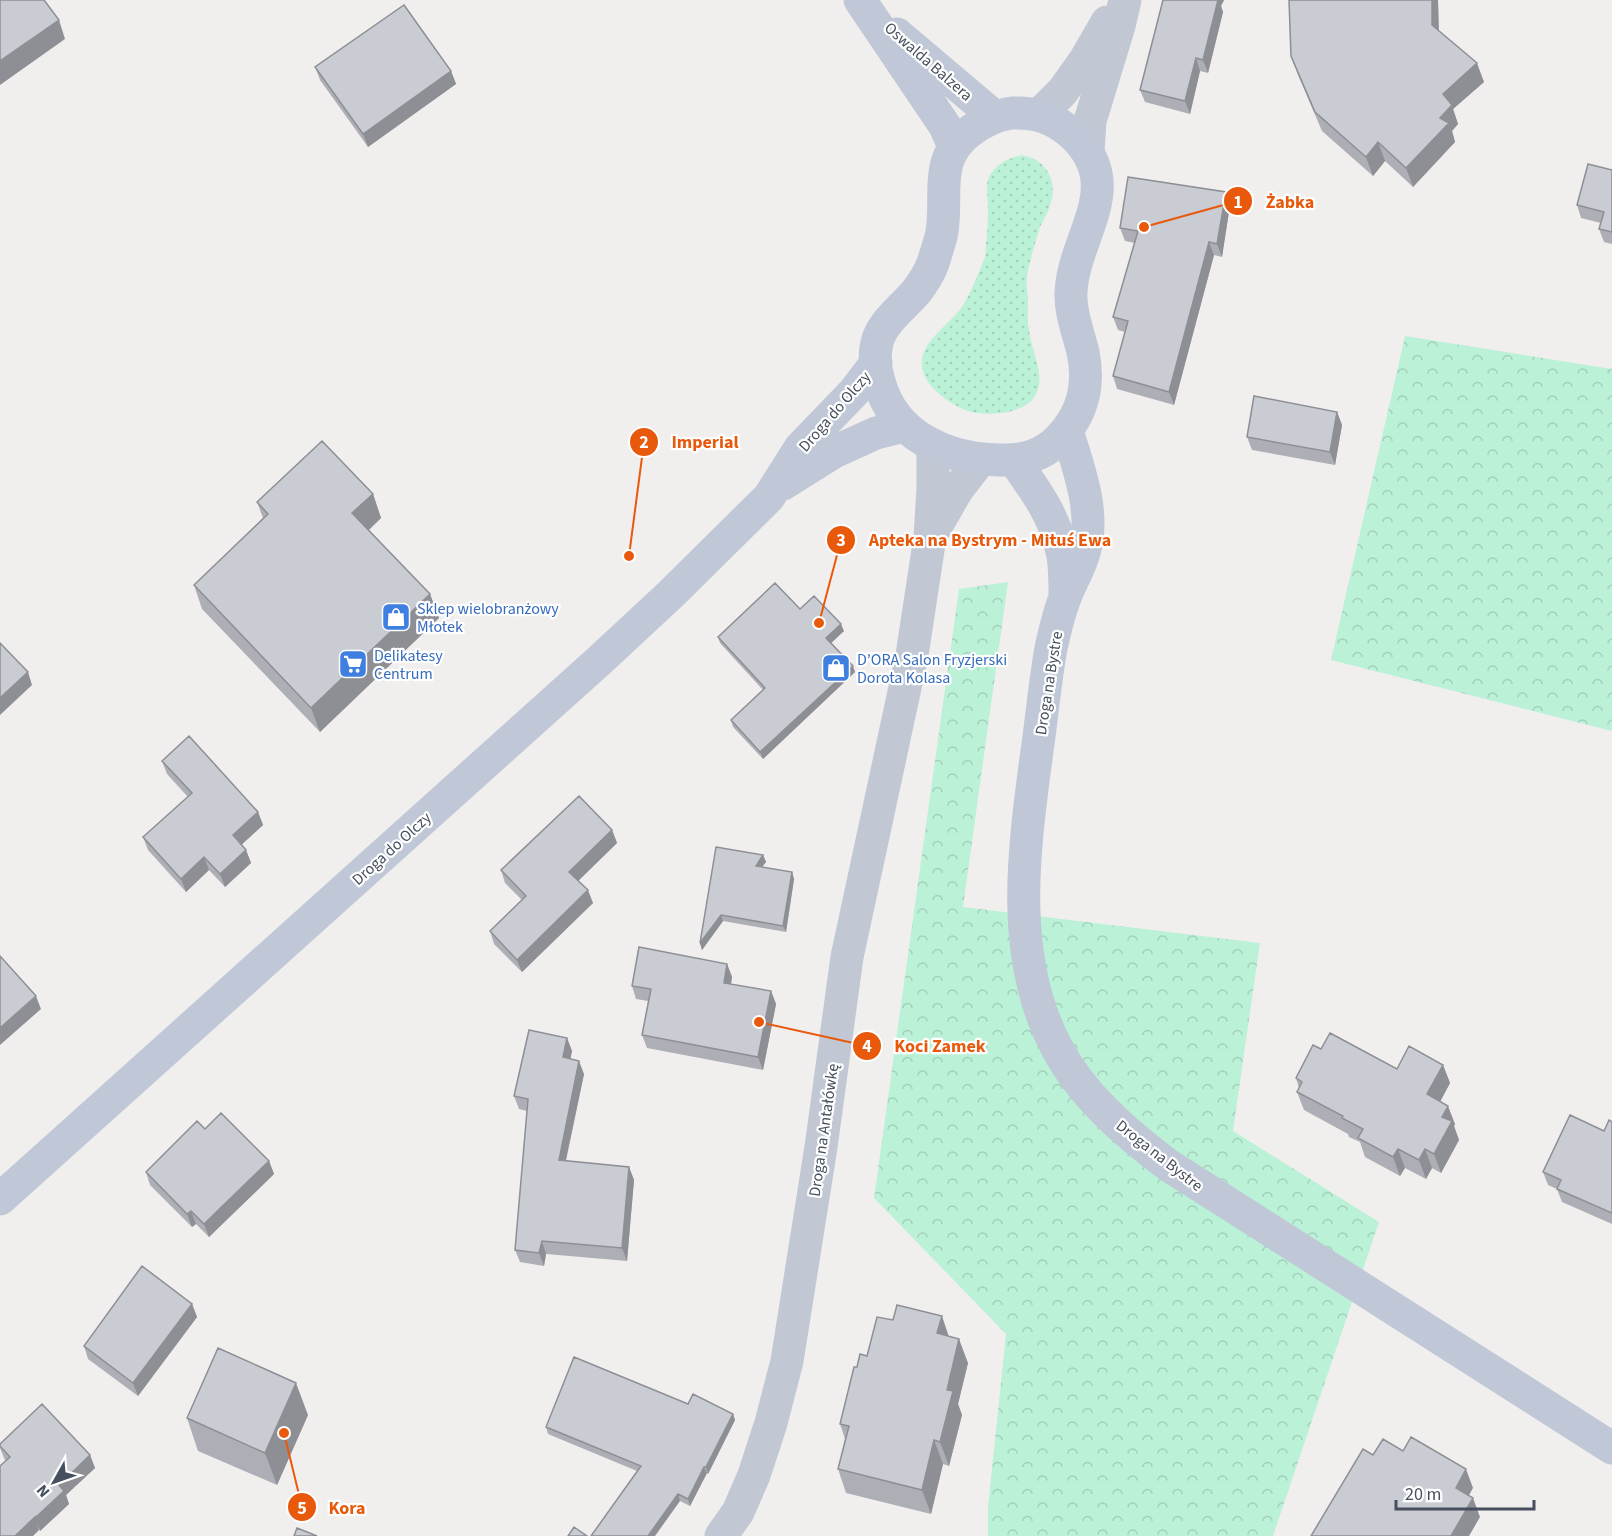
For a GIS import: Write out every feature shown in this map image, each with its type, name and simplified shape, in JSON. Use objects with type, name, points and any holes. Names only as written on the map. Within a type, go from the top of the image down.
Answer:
[{"type":"street","points":[[1039,116],[1063,91],[1085,60],[1120,0]]},
{"type":"street","points":[[1088,152],[1090,121],[1125,0]]},
{"type":"street","name":"Oswalda Balzera","points":[[862,3],[995,117]]},
{"type":"street","name":"Oswalda Balzera","points":[[862,3],[945,126],[954,147]]},
{"type":"street","points":[[1025,112],[1039,116],[1051,119],[1065,128],[1088,152],[1098,179],[1092,220],[1076,262],[1071,292],[1071,303],[1083,353],[1085,388],[1075,419],[1053,445],[1042,452],[1026,459],[1014,460],[965,456],[933,445],[904,426],[887,405],[882,392],[875,351],[883,328],[925,280],[932,264],[942,231],[945,170],[948,157],[954,147],[971,130],[995,117],[1025,112]]},
{"type":"street","name":"Droga do Olczy","points":[[0,1198],[600,660],[746,521],[774,490],[800,448],[854,392],[876,363]]},
{"type":"street","name":"Droga do Olczy","points":[[774,490],[834,452],[876,433],[904,426]]},
{"type":"street","name":"Droga na Bystre","points":[[1067,430],[1085,493],[1088,535],[1085,551],[1065,596],[1051,647],[1025,852],[1023,911],[1035,993],[1050,1034],[1073,1074],[1115,1121],[1168,1165],[1612,1448]]},
{"type":"street","name":"Droga na Antałówkę","points":[[721,1535],[738,1512],[754,1475],[771,1423],[787,1361],[821,1147],[847,957],[912,655],[930,537],[933,445]]},
{"type":"street","name":"Droga na Antałówkę","points":[[930,537],[957,490],[981,459]]},
{"type":"street","name":"Droga na Bystre","points":[[1014,460],[1042,500],[1059,537],[1063,558],[1065,596]]},
{"type":"green space","points":[[1022,155],[1030,157],[1043,166],[1053,186],[1050,205],[1040,227],[1027,279],[1028,326],[1039,372],[1038,388],[1035,396],[1023,407],[994,414],[976,413],[953,404],[934,390],[924,374],[922,362],[929,343],[962,307],[984,260],[988,225],[988,179],[1000,164]]},
{"type":"green space","points":[[1405,336],[1612,369],[1612,731],[1331,660]]},
{"type":"green space","points":[[1008,582],[963,907],[1260,943],[1233,1131],[1379,1222],[1273,1536],[988,1536],[988,1507],[1006,1334],[874,1198],[959,589]]},
{"type":"building","points":[[0,0],[44,0],[59,20],[0,61]]},
{"type":"building","points":[[1163,0],[1218,0],[1203,60],[1196,58],[1185,101],[1140,90]]},
{"type":"building","points":[[1289,0],[1432,0],[1432,25],[1477,63],[1443,94],[1452,105],[1440,118],[1449,123],[1406,168],[1378,142],[1366,157],[1315,112],[1291,56]]},
{"type":"building","points":[[404,5],[451,71],[363,134],[315,67]]},
{"type":"building","points":[[1588,164],[1612,170],[1612,232],[1599,229],[1604,212],[1577,205]]},
{"type":"building","points":[[1128,177],[1226,192],[1217,244],[1209,242],[1169,392],[1113,376],[1128,321],[1113,317],[1138,231],[1120,228]]},
{"type":"building","points":[[1254,396],[1337,412],[1330,452],[1247,437]]},
{"type":"building","points":[[322,441],[373,494],[352,513],[430,594],[311,708],[194,585],[268,514],[257,502]]},
{"type":"building","points":[[775,583],[800,609],[814,596],[841,624],[826,638],[853,666],[760,752],[731,720],[765,688],[718,637]]},
{"type":"building","points":[[0,643],[28,672],[0,698]]},
{"type":"building","points":[[189,736],[258,812],[233,835],[246,850],[220,874],[204,857],[181,879],[143,837],[192,793],[162,761]]},
{"type":"building","points":[[579,796],[612,830],[569,872],[588,890],[517,960],[490,931],[526,896],[501,870]]},
{"type":"building","points":[[716,847],[763,855],[756,866],[792,872],[783,926],[721,915],[700,943]]},
{"type":"building","points":[[639,947],[727,964],[724,983],[771,991],[758,1057],[642,1035],[651,989],[632,986]]},
{"type":"building","points":[[0,956],[36,996],[0,1028]]},
{"type":"building","points":[[529,1030],[567,1038],[563,1057],[579,1061],[559,1160],[629,1167],[622,1248],[542,1241],[539,1253],[515,1250],[528,1099],[514,1096]]},
{"type":"building","points":[[1330,1033],[1397,1069],[1409,1046],[1443,1065],[1427,1094],[1448,1106],[1442,1117],[1452,1121],[1434,1154],[1425,1149],[1419,1160],[1398,1149],[1393,1157],[1358,1138],[1363,1129],[1297,1092],[1302,1082],[1296,1078],[1313,1045],[1321,1049]]},
{"type":"building","points":[[221,1113],[269,1161],[204,1224],[191,1211],[187,1214],[146,1172],[197,1121],[205,1129]]},
{"type":"building","points":[[1570,1115],[1604,1131],[1609,1120],[1612,1122],[1612,1213],[1557,1189],[1561,1180],[1543,1172]]},
{"type":"building","points":[[142,1266],[192,1304],[133,1383],[84,1346]]},
{"type":"building","points":[[897,1305],[942,1316],[937,1333],[959,1339],[947,1390],[953,1391],[940,1442],[934,1440],[922,1490],[838,1469],[849,1426],[840,1424],[854,1367],[857,1367],[860,1354],[867,1356],[877,1317],[893,1320]]},
{"type":"building","points":[[218,1348],[296,1383],[265,1453],[187,1418]]},
{"type":"building","points":[[574,1357],[688,1404],[693,1394],[733,1414],[688,1499],[678,1494],[648,1536],[591,1536],[641,1466],[546,1427]]},
{"type":"building","points":[[42,1404],[90,1455],[59,1485],[64,1491],[15,1536],[0,1536],[0,1466],[10,1457],[0,1444]]},
{"type":"building","points":[[1411,1437],[1466,1469],[1456,1488],[1473,1498],[1451,1536],[1311,1536],[1363,1449],[1373,1455],[1383,1439],[1403,1451]]},
{"type":"building","points":[[574,1527],[587,1536],[568,1536]]},
{"type":"building","points":[[297,1528],[317,1536],[294,1536]]},
{"type":"place","name":"Żabka","points":[[1144,227]]},
{"type":"place","name":"Imperial","points":[[629,556]]},
{"type":"place","name":"Sklep wielobranżowy Młotek","points":[[396,617]]},
{"type":"place","name":"Apteka na Bystrym - Mituś Ewa","points":[[819,623]]},
{"type":"place","name":"Delikatesy Centrum","points":[[353,664]]},
{"type":"place","name":"D’ORA Salon Fryzjerski Dorota Kolasa","points":[[836,668]]},
{"type":"place","name":"Koci Zamek","points":[[759,1022]]},
{"type":"place","name":"Kora","points":[[284,1433]]}]
